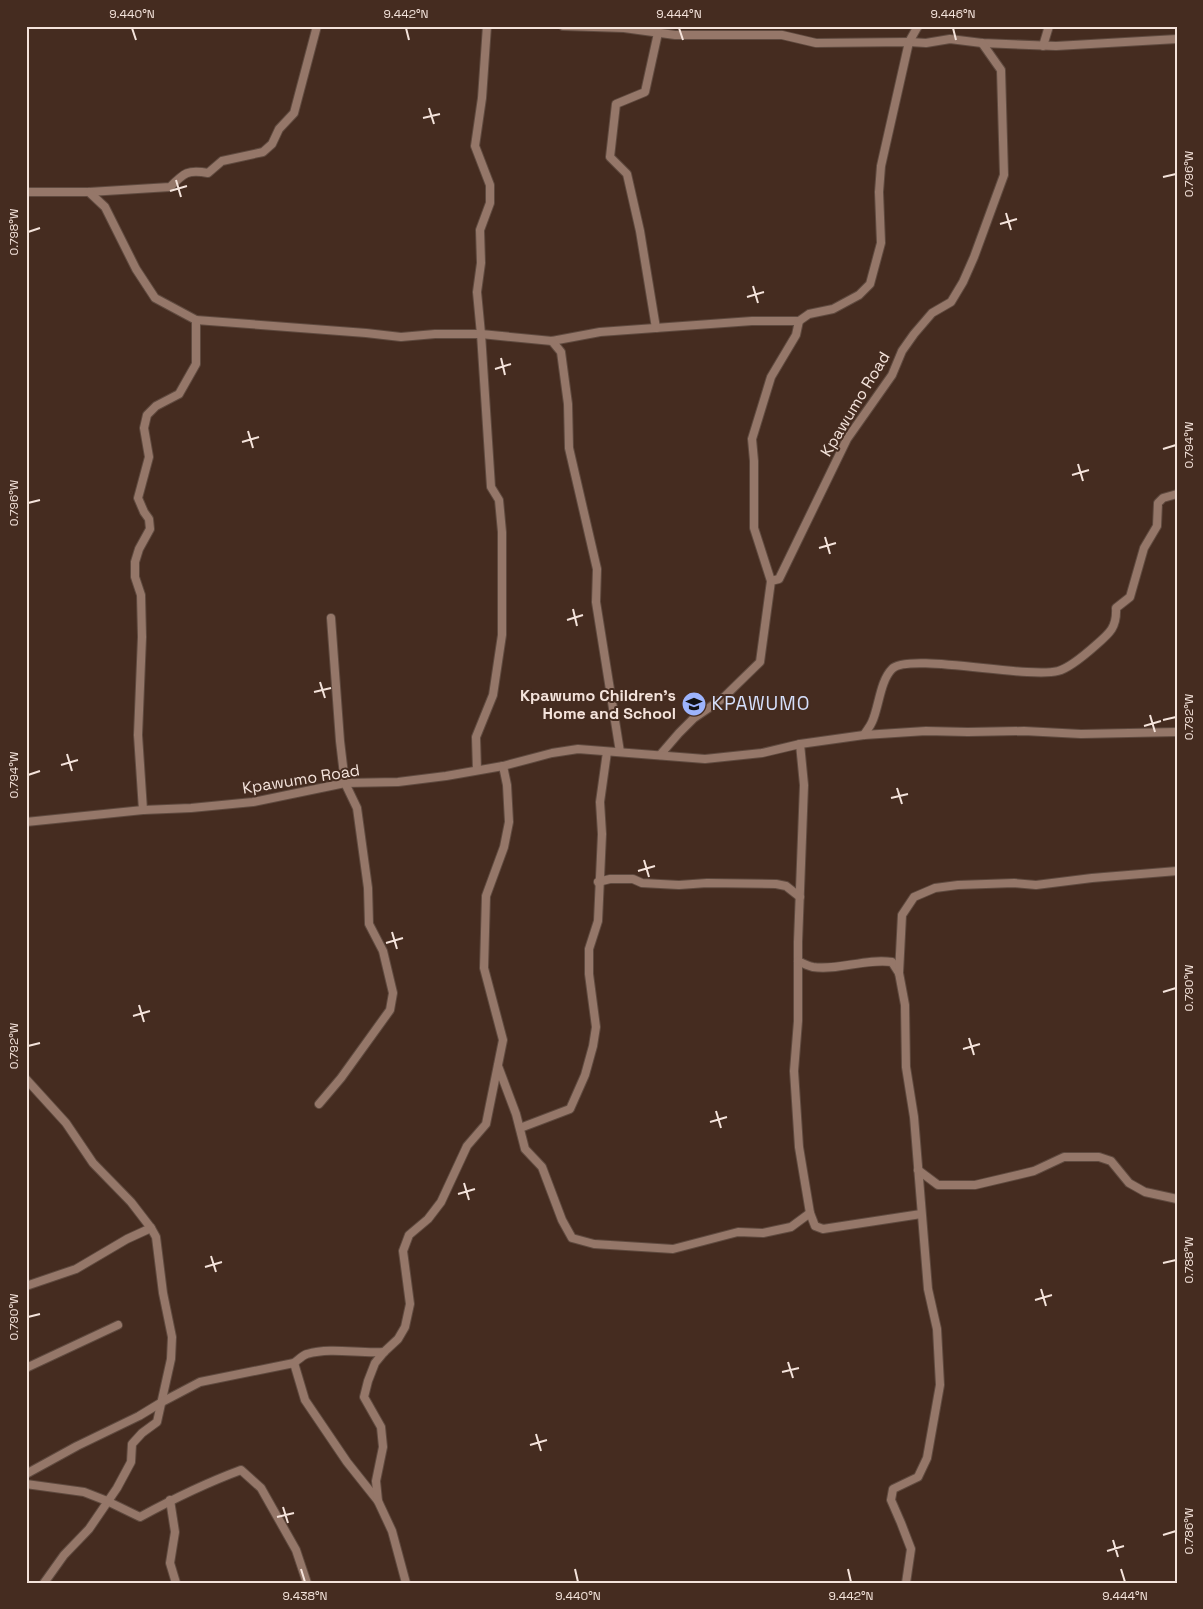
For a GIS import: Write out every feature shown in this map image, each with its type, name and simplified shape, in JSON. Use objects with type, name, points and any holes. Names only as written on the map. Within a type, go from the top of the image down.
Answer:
[{"type":"street","points":[[26,192],[89,192],[170,187],[182,175],[193,170],[208,173],[222,161],[263,152],[272,144],[279,130],[294,113],[316,26]]},
{"type":"street","points":[[476,770],[476,737],[493,695],[502,635],[502,532],[499,500],[491,487],[477,292],[481,262],[480,230],[490,203],[490,185],[475,146],[482,98],[487,26]]},
{"type":"street","points":[[563,26],[625,27],[675,35],[782,35],[816,43],[926,43],[950,39],[982,43],[1043,46],[1177,39]]},
{"type":"street","points":[[89,192],[105,207],[136,269],[155,298],[196,320],[366,333],[401,338],[435,334],[481,334],[552,341],[600,332],[752,321],[799,321],[809,314],[833,309],[859,295],[870,284],[881,243],[878,192],[881,166],[909,42],[918,26]]},
{"type":"street","points":[[1043,46],[1049,26]]},
{"type":"street","points":[[656,328],[640,231],[628,174],[610,156],[616,104],[645,92],[658,33]]},
{"type":"street","name":"Kpawumo Road","points":[[771,581],[779,579],[847,439],[892,375],[902,351],[932,313],[951,302],[963,282],[974,257],[1004,174],[1001,70],[982,43]]},
{"type":"street","points":[[143,810],[138,735],[142,637],[141,595],[136,577],[135,562],[139,549],[150,529],[149,519],[138,498],[149,457],[144,428],[147,415],[156,406],[179,394],[196,364],[196,320]]},
{"type":"street","points":[[660,755],[694,718],[722,699],[760,662],[771,581],[754,528],[752,439],[771,377],[796,335],[799,321]]},
{"type":"street","points":[[552,341],[561,352],[568,404],[569,448],[597,569],[596,602],[620,752]]},
{"type":"street","points":[[864,735],[872,722],[885,680],[892,668],[902,664],[1034,672],[1058,671],[1084,655],[1108,635],[1117,620],[1116,608],[1130,597],[1144,548],[1157,526],[1158,503],[1163,498],[1177,494]]},
{"type":"street","points":[[320,1104],[390,1010],[393,992],[383,950],[369,924],[368,888],[357,808],[345,783],[331,618]]},
{"type":"street","name":"Kpawumo Road","points":[[26,822],[143,810],[253,802],[345,783],[398,782],[503,766],[552,753],[578,749],[705,759],[762,753],[800,744],[864,735],[926,731],[1024,731],[1081,734],[1177,732]]},
{"type":"street","points":[[800,744],[804,785],[798,961],[798,1020],[794,1071],[798,1147],[810,1213],[816,1226],[823,1229],[921,1214]]},
{"type":"street","points":[[520,1128],[570,1109],[585,1075],[593,1046],[596,1027],[589,974],[589,949],[598,921],[598,882],[602,834],[600,802],[607,752]]},
{"type":"street","points":[[378,1501],[376,1481],[383,1447],[381,1427],[364,1397],[368,1381],[375,1363],[398,1339],[405,1327],[410,1304],[403,1252],[409,1235],[428,1219],[441,1202],[467,1146],[486,1124],[503,1040],[484,968],[486,896],[504,846],[509,822],[507,785],[503,766]]},
{"type":"street","points":[[906,1583],[911,1550],[902,1523],[891,1500],[893,1489],[918,1477],[927,1458],[940,1385],[937,1329],[928,1289],[914,1117],[906,1067],[905,1004],[899,973],[902,914],[914,898],[935,888],[986,884],[1036,885],[1177,871]]},
{"type":"street","points":[[598,882],[610,879],[633,879],[642,883],[679,885],[707,883],[776,884],[786,886],[800,897]]},
{"type":"street","points":[[798,961],[813,967],[838,966],[880,960],[892,962],[899,973]]},
{"type":"street","points":[[498,1066],[526,1149],[542,1167],[562,1220],[572,1238],[594,1244],[672,1249],[738,1232],[763,1233],[791,1227],[810,1213]]},
{"type":"street","points":[[26,1079],[66,1123],[93,1163],[131,1202],[151,1228],[156,1237],[163,1293],[172,1337],[171,1359],[157,1422],[142,1433],[132,1444],[131,1462],[107,1501],[89,1529],[64,1555],[44,1583]]},
{"type":"street","points":[[918,1170],[938,1184],[975,1185],[1034,1172],[1064,1157],[1099,1157],[1111,1161],[1129,1183],[1145,1192],[1177,1199]]},
{"type":"street","points":[[26,1286],[76,1268],[127,1239],[151,1228]]},
{"type":"street","points":[[26,1368],[118,1325]]},
{"type":"street","points":[[26,1474],[77,1446],[139,1416],[200,1382],[294,1363],[306,1354],[333,1351],[384,1352]]},
{"type":"street","points":[[294,1363],[305,1400],[347,1462],[378,1501],[392,1531],[406,1583]]},
{"type":"street","points":[[26,1484],[84,1492],[140,1516],[170,1500],[241,1470],[261,1488],[296,1550],[307,1583]]},
{"type":"street","points":[[170,1500],[174,1532],[170,1563],[176,1583]]},
{"type":"place","name":"Kpawumo Children’s Home and School","points":[[694,704]]},
{"type":"district","name":"KPAWUMO","points":[[761,703]]}]
